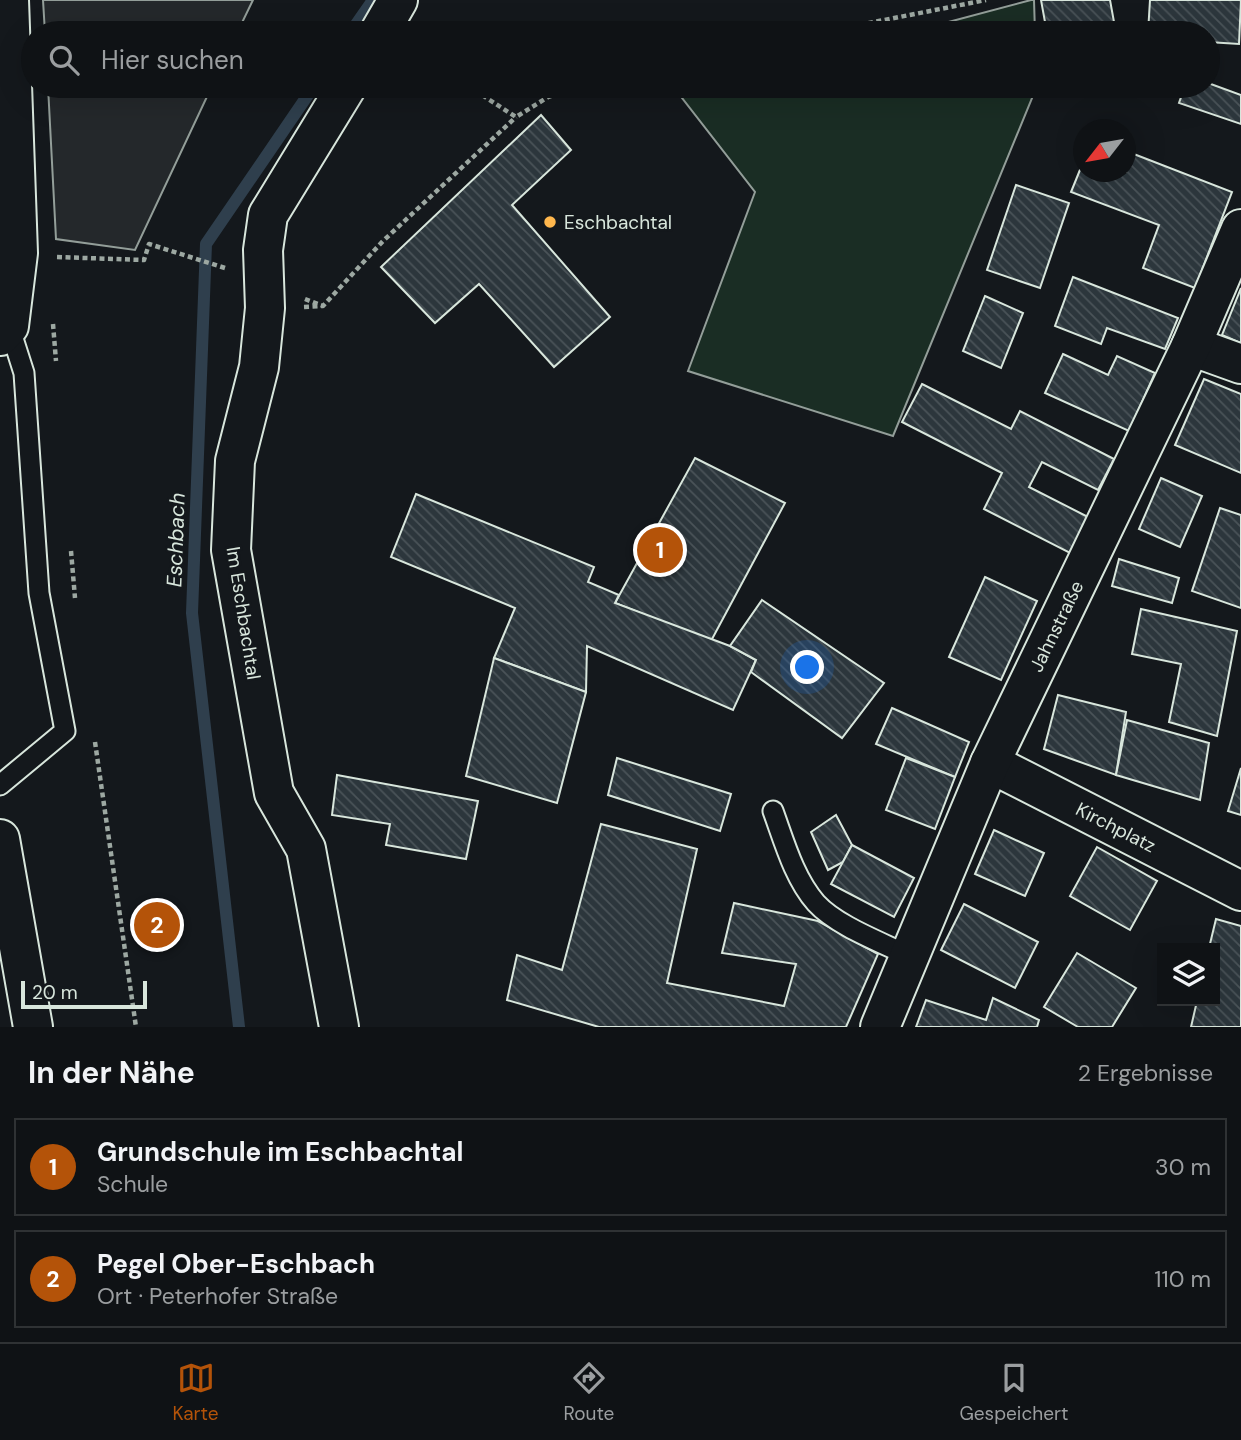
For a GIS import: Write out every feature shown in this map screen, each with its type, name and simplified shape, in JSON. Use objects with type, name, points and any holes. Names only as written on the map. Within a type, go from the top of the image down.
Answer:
[{"type":"street","points":[[4,331],[18,253],[9,0]]},
{"type":"street","points":[[386,21],[398,0]]},
{"type":"street","name":"Im Eschbachtal","points":[[339,1027],[306,849],[274,793],[231,550],[235,461],[259,368],[265,308],[263,250],[268,215],[340,98]]},
{"type":"street","name":"Jahnstraße","points":[[880,1027],[990,762],[1191,345],[1241,229]]},
{"type":"street","points":[[1191,345],[1241,364]]},
{"type":"street","name":"Kirchplatz","points":[[990,762],[1241,891]]},
{"type":"street","points":[[0,839],[33,1027]]},
{"type":"lane","points":[[0,785],[65,731],[39,593],[24,373],[4,331]]},
{"type":"lane","points":[[773,811],[789,854],[816,903],[832,917],[909,956]]},
{"type":"path","points":[[879,21],[986,0]]},
{"type":"path","points":[[487,98],[516,117]]},
{"type":"path","points":[[265,308],[323,306],[383,241],[516,117],[546,98]]},
{"type":"path","points":[[48,257],[144,260],[149,244],[226,268]]},
{"type":"path","points":[[52,312],[56,367]]},
{"type":"path","points":[[70,543],[76,611]]},
{"type":"path","points":[[93,732],[136,1027]]},
{"type":"green space","points":[[1031,0],[1034,0],[1035,21],[952,21]]},
{"type":"green space","points":[[682,98],[1032,98],[893,436],[688,371],[755,192]]},
{"type":"shaded area","points":[[43,0],[253,0],[243,21],[44,21]]},
{"type":"shaded area","points":[[49,98],[206,98],[135,250],[56,239]]},
{"type":"building","points":[[1041,0],[1110,0],[1114,21],[1045,21]]},
{"type":"building","points":[[1150,0],[1241,0],[1239,44],[1220,43],[1220,21],[1149,21]]},
{"type":"building","points":[[1220,87],[1241,95],[1241,124],[1179,103],[1181,98],[1220,98]]},
{"type":"building","points":[[541,115],[571,150],[512,205],[610,317],[554,367],[479,284],[435,323],[381,267]]},
{"type":"building","points":[[1136,155],[1232,192],[1195,288],[1143,268],[1159,225],[1071,192],[1075,182],[1136,182]]},
{"type":"building","points":[[1016,185],[1069,203],[1040,288],[987,270]]},
{"type":"building","points":[[1073,277],[1178,318],[1165,349],[1107,328],[1101,344],[1055,326]]},
{"type":"building","points":[[1241,288],[1241,343],[1222,335]]},
{"type":"building","points":[[985,296],[1023,313],[1001,368],[963,351]]},
{"type":"building","points":[[1063,354],[1108,375],[1117,356],[1155,373],[1129,431],[1045,393]]},
{"type":"building","points":[[1204,379],[1241,394],[1241,473],[1175,445]]},
{"type":"building","points":[[922,384],[1011,429],[1020,411],[1114,459],[1098,490],[1042,462],[1029,487],[1090,518],[1072,554],[984,509],[1002,473],[902,422]]},
{"type":"building","points":[[695,458],[785,503],[711,641],[615,603]]},
{"type":"building","points":[[1161,478],[1202,496],[1180,547],[1139,529]]},
{"type":"building","points":[[416,494],[594,567],[588,582],[619,595],[615,603],[730,646],[756,660],[733,710],[587,646],[586,692],[494,658],[515,608],[391,557]]},
{"type":"building","points":[[1220,508],[1241,515],[1241,608],[1192,591]]},
{"type":"building","points":[[1119,559],[1179,578],[1172,603],[1112,586]]},
{"type":"building","points":[[985,577],[1037,601],[1001,680],[949,657]]},
{"type":"building","points":[[762,600],[884,683],[842,738],[751,672],[756,660],[730,646]]},
{"type":"building","points":[[1141,609],[1237,631],[1217,736],[1169,722],[1181,664],[1132,654]]},
{"type":"building","points":[[494,658],[586,692],[557,803],[466,776]]},
{"type":"building","points":[[1058,695],[1126,712],[1116,775],[1044,749]]},
{"type":"building","points":[[892,708],[969,742],[955,777],[876,744]]},
{"type":"building","points":[[1127,720],[1209,743],[1200,800],[1116,775]]},
{"type":"building","points":[[617,758],[731,794],[720,831],[608,795]]},
{"type":"building","points":[[906,758],[955,777],[935,829],[886,810]]},
{"type":"building","points":[[1241,768],[1241,815],[1228,811]]},
{"type":"building","points":[[337,775],[478,801],[466,859],[386,845],[390,824],[332,815]]},
{"type":"building","points":[[836,815],[852,845],[843,862],[828,870],[811,832]]},
{"type":"building","points":[[601,824],[697,849],[667,983],[784,1006],[796,964],[722,953],[734,903],[818,921],[878,954],[846,1027],[599,1027],[507,1000],[517,955],[562,970]]},
{"type":"building","points":[[994,830],[1044,853],[1025,896],[975,874]]},
{"type":"building","points":[[852,845],[914,878],[894,917],[831,884]]},
{"type":"building","points":[[1097,847],[1157,881],[1130,930],[1070,896]]},
{"type":"building","points":[[964,904],[1038,942],[1015,988],[941,950]]},
{"type":"building","points":[[165,915],[167,932],[150,935],[147,918]]},
{"type":"building","points":[[1216,919],[1241,926],[1241,1027],[1191,1027],[1196,1006],[1220,1006],[1220,943],[1210,943]]},
{"type":"building","points":[[1077,953],[1136,988],[1112,1027],[1078,1027],[1044,1007]]},
{"type":"building","points":[[993,998],[1039,1020],[1037,1027],[916,1027],[926,1000],[986,1020]]},
{"type":"waterway","name":"Eschbach","points":[[358,21],[373,0]]},
{"type":"waterway","name":"Eschbach","points":[[239,1027],[192,613],[206,244],[306,98]]},
{"type":"place","name":"Eschbachtal","points":[[550,222]]},
{"type":"place","name":"Grundschule im Eschbachtal","points":[[660,550]]},
{"type":"place","name":"Pegel Ober-Eschbach","points":[[157,925]]}]
